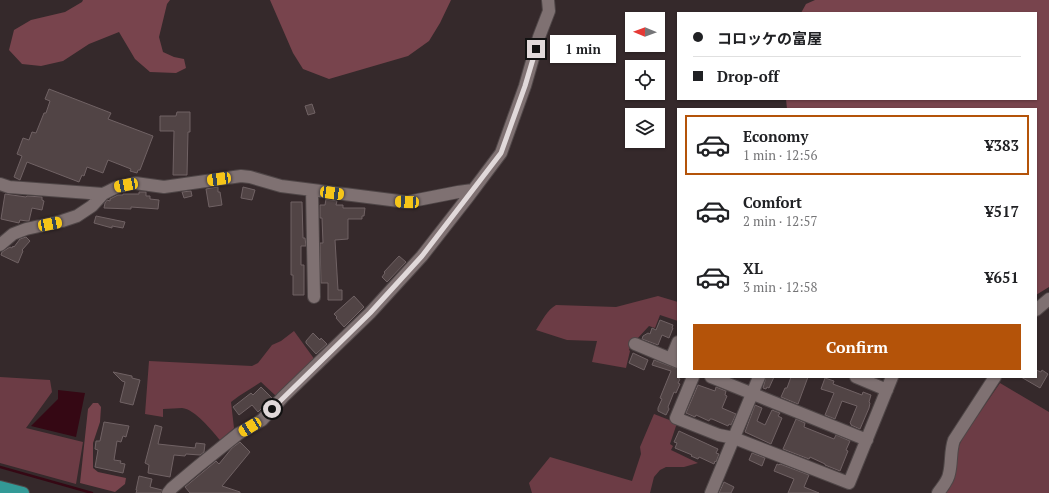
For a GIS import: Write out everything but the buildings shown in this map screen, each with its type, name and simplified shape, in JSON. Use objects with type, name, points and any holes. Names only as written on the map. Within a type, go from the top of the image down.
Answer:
[{"type":"highway","points":[[0,487],[23,493]]},
{"type":"street","points":[[168,493],[172,488],[238,434],[262,420],[370,313],[422,256],[473,190],[501,153],[525,86],[549,11],[548,0]]},
{"type":"street","points":[[0,245],[13,234],[26,229],[77,216],[92,206],[103,194],[117,187],[135,183],[164,187],[241,176],[250,177],[281,186],[407,202],[473,190]]},
{"type":"street","points":[[0,184],[9,187],[103,194]]},
{"type":"street","points":[[312,190],[314,297]]},
{"type":"street","points":[[1037,309],[1049,299]]},
{"type":"street","points":[[635,344],[675,361],[677,348]]},
{"type":"street","points":[[693,378],[676,418],[719,435],[734,438],[849,483],[892,378]]},
{"type":"street","points":[[713,378],[867,440]]},
{"type":"street","points":[[711,493],[759,378]]},
{"type":"street","points":[[858,378],[887,390]]},
{"type":"street","points":[[938,493],[949,476],[951,466],[951,448],[954,440],[994,378]]},
{"type":"shaded area","points":[[83,0],[170,0],[167,4],[159,37],[163,52],[174,57],[184,59],[186,68],[176,73],[150,72],[135,59],[119,32],[89,44],[63,61],[41,66],[22,64],[9,50],[14,30],[31,20],[65,12]]},
{"type":"shaded area","points":[[270,0],[451,0],[429,41],[408,56],[329,79],[303,69],[293,53]]},
{"type":"shaded area","points":[[815,0],[1049,0],[1049,287],[1037,294],[1037,108],[787,108],[786,100],[1037,100],[1037,12],[802,12],[806,4]]},
{"type":"shaded area","points":[[658,296],[677,302],[677,321],[660,315],[655,328],[649,326],[637,339],[633,338],[626,368],[592,362],[597,341],[567,340],[536,330],[547,313],[556,305],[616,307]]},
{"type":"shaded area","points":[[294,331],[315,360],[276,396],[261,382],[231,402],[234,428],[220,440],[198,416],[187,409],[163,409],[163,417],[145,414],[149,361],[252,366],[258,363],[272,345],[281,341]]},
{"type":"shaded area","points":[[0,377],[50,380],[52,392],[26,428],[83,442],[76,484],[0,463]]},
{"type":"shaded area","points":[[1000,383],[1049,412],[1049,493],[944,493],[957,450],[963,437]]},
{"type":"shaded area","points":[[58,390],[85,393],[76,437],[31,426],[58,399]]},
{"type":"shaded area","points":[[93,403],[98,403],[101,407],[100,422],[93,443],[93,468],[98,472],[126,478],[125,484],[115,492],[80,483],[88,409]]},
{"type":"shaded area","points":[[654,414],[677,423],[670,444],[673,446],[671,450],[698,463],[684,467],[666,467],[660,470],[654,477],[650,493],[532,493],[529,483],[550,457],[632,481],[641,454],[640,447]]},
{"type":"waterway","points":[[0,467],[92,493]]},
{"type":"route","points":[[272,409],[370,313],[422,256],[501,153],[525,86],[536,49]]}]
